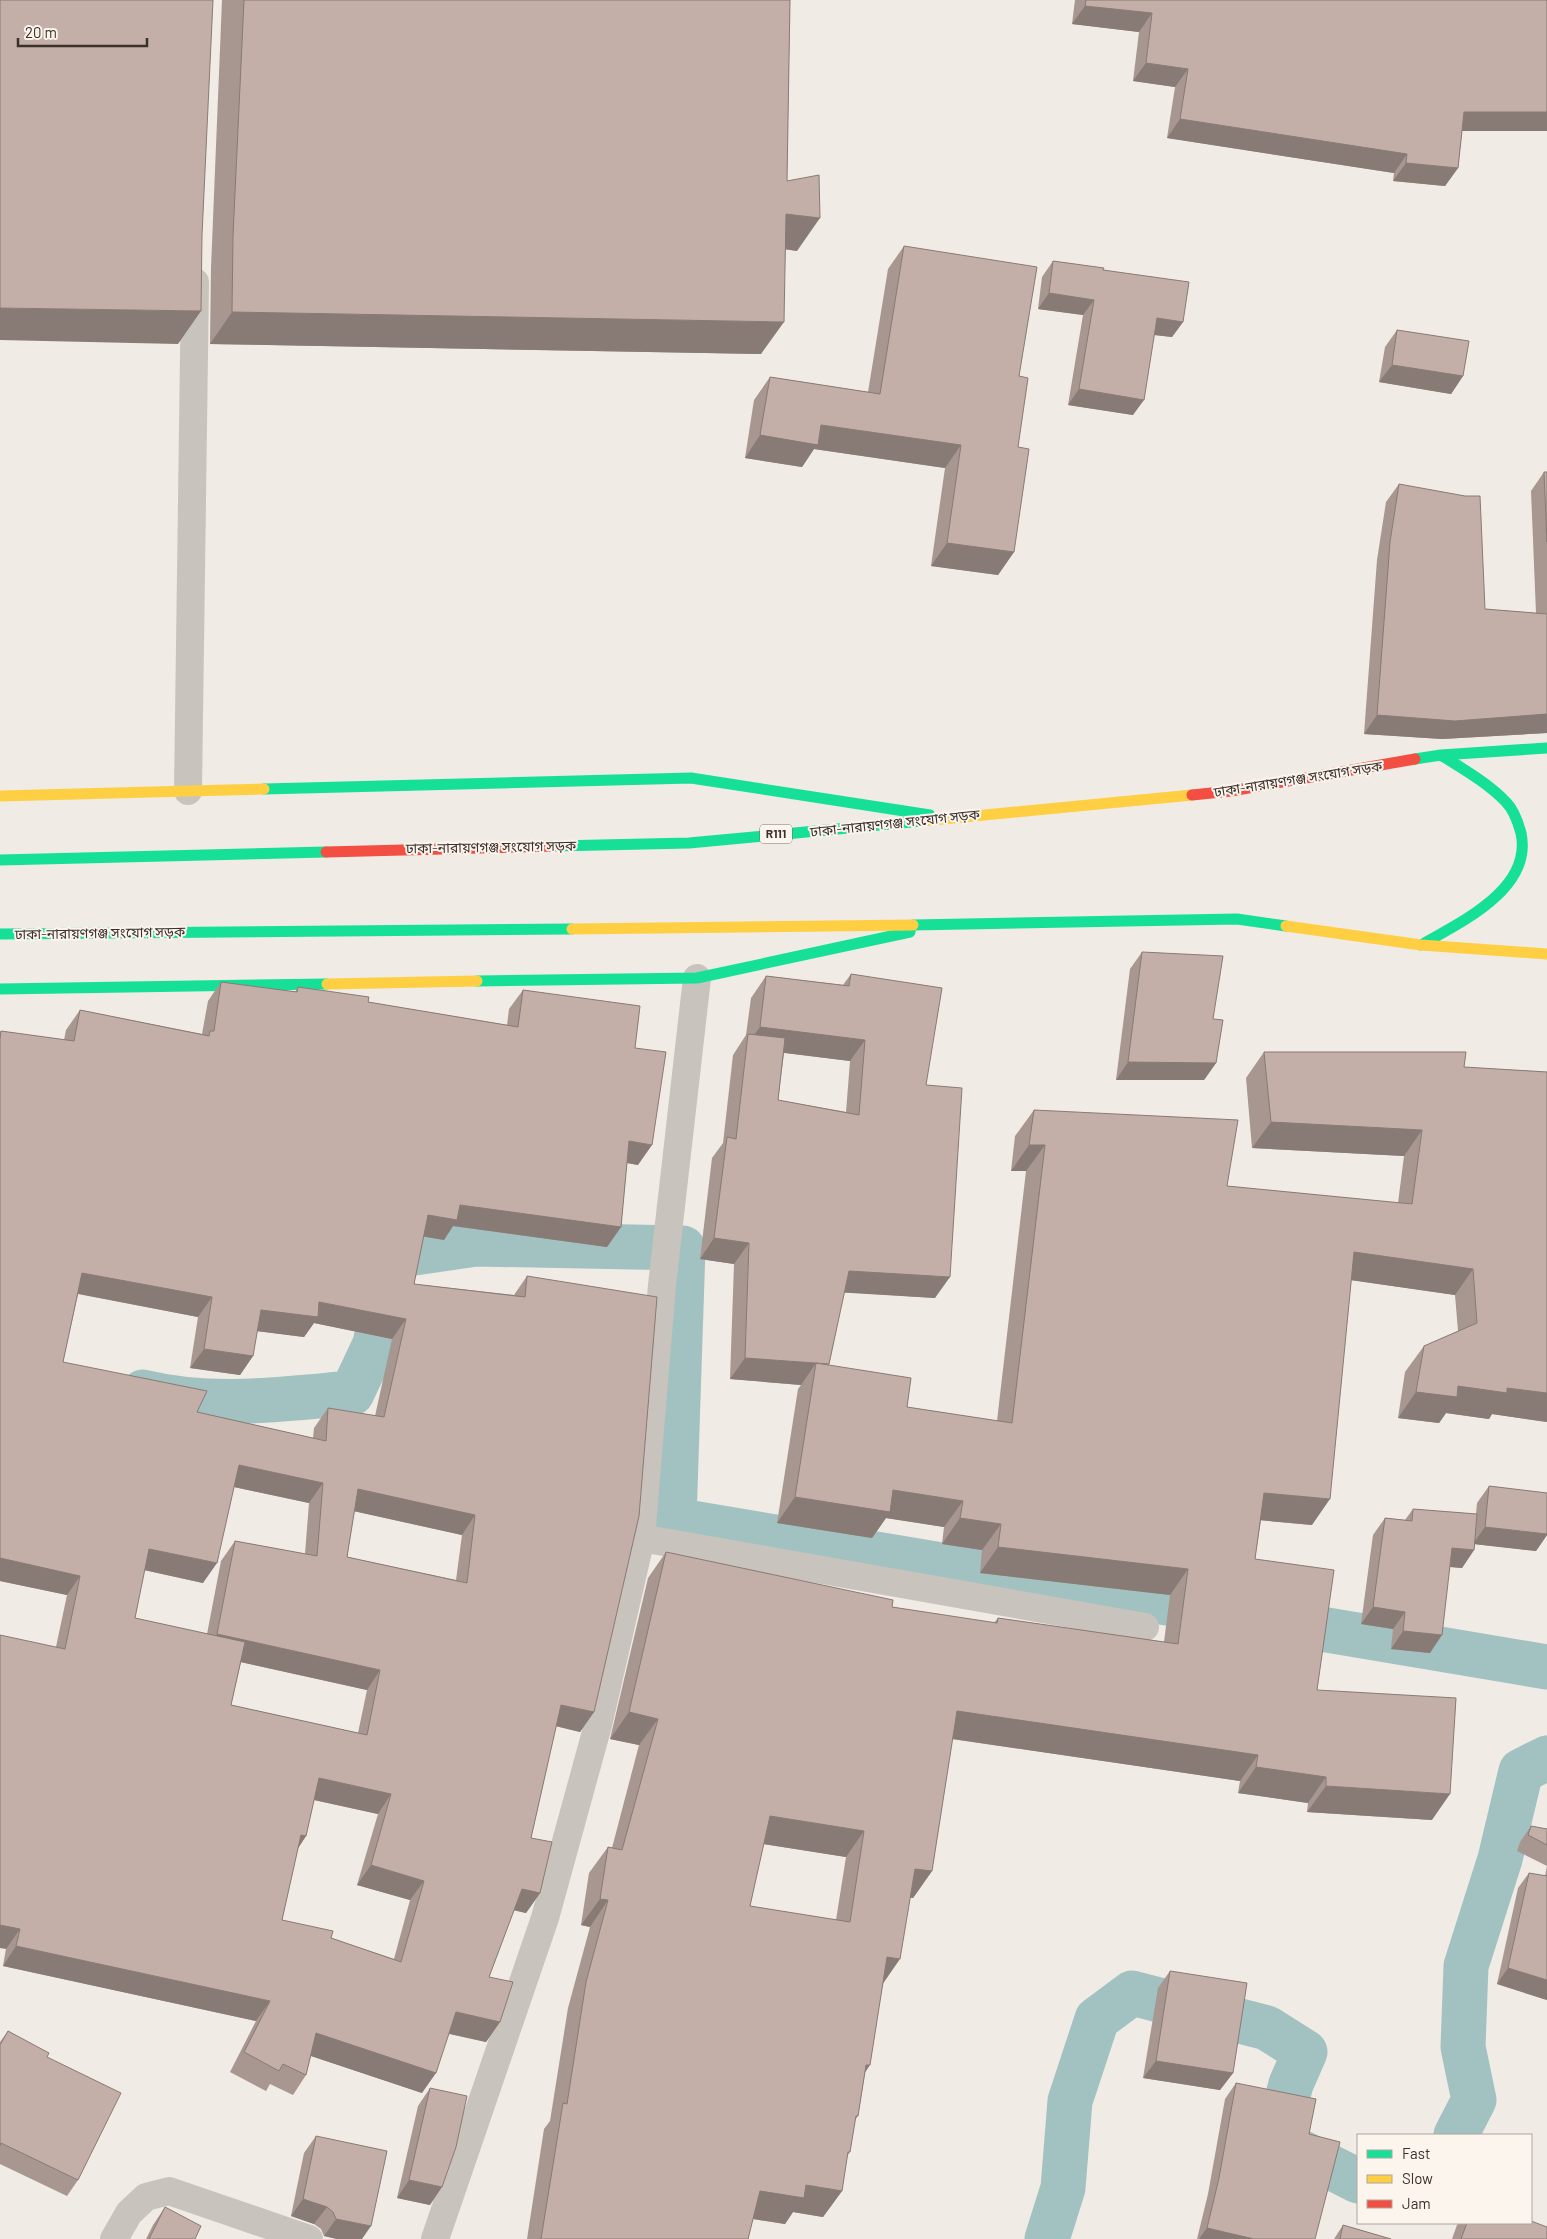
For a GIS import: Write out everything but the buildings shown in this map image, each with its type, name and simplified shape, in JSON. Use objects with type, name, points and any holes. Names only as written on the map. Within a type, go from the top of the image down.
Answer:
[{"type":"main road","name":"ঢাকা-নারায়ণগঞ্জ সংযোগ সড়ক","points":[[0,860],[689,843],[1230,791],[1442,755],[1547,748]]},
{"type":"main road","points":[[1421,945],[1460,923],[1504,890],[1519,867],[1523,841],[1511,807],[1491,790],[1442,755]]},
{"type":"main road","points":[[0,796],[691,778],[944,818]]},
{"type":"main road","name":"ঢাকা-নারায়ণগঞ্জ সংযোগ সড়ক","points":[[0,934],[941,925],[1237,919],[1421,945],[1547,954]]},
{"type":"main road","points":[[0,990],[697,978],[941,925]]},
{"type":"street","points":[[188,791],[196,258]]},
{"type":"street","points":[[435,2239],[545,1918],[598,1725],[641,1538],[662,1285],[697,978]]},
{"type":"street","points":[[641,1538],[1145,1627]]},
{"type":"street","points":[[114,2239],[129,2213],[146,2197],[169,2191],[308,2239]]},
{"type":"waterway","points":[[143,1392],[169,1397],[221,1401],[274,1400],[352,1393],[375,1344],[394,1256],[476,1244],[683,1248],[674,1520],[1547,1667]]},
{"type":"waterway","points":[[1457,2134],[1474,2100],[1463,2047],[1466,1966],[1500,1859],[1521,1771],[1547,1758]]},
{"type":"waterway","points":[[1047,2239],[1063,2188],[1070,2101],[1097,2019],[1132,1993],[1267,2028],[1305,2052],[1291,2084],[1279,2130],[1295,2149],[1357,2180]]},
{"type":"traffic: fast","points":[[1415,759],[1441,755],[1547,748]]},
{"type":"traffic: fast","points":[[1421,945],[1455,926],[1490,901],[1505,887],[1516,871],[1522,853],[1521,833],[1509,805],[1483,782],[1441,755]]},
{"type":"traffic: fast","points":[[264,789],[691,778],[930,815]]},
{"type":"traffic: fast","points":[[555,846],[689,843],[922,821]]},
{"type":"traffic: fast","points":[[0,860],[326,852]]},
{"type":"traffic: fast","points":[[913,925],[1237,919],[1286,926]]},
{"type":"traffic: fast","points":[[0,934],[572,929]]},
{"type":"traffic: fast","points":[[477,981],[697,978],[910,932]]},
{"type":"traffic: fast","points":[[0,989],[327,984]]},
{"type":"traffic: slow","points":[[0,796],[264,789]]},
{"type":"traffic: slow","points":[[922,821],[1192,795]]},
{"type":"traffic: slow","points":[[572,929],[913,925]]},
{"type":"traffic: slow","points":[[1286,926],[1421,945],[1547,954]]},
{"type":"traffic: slow","points":[[327,984],[477,981]]},
{"type":"traffic: jam","points":[[1192,795],[1231,791],[1415,759]]},
{"type":"traffic: jam","points":[[326,852],[555,846]]}]
